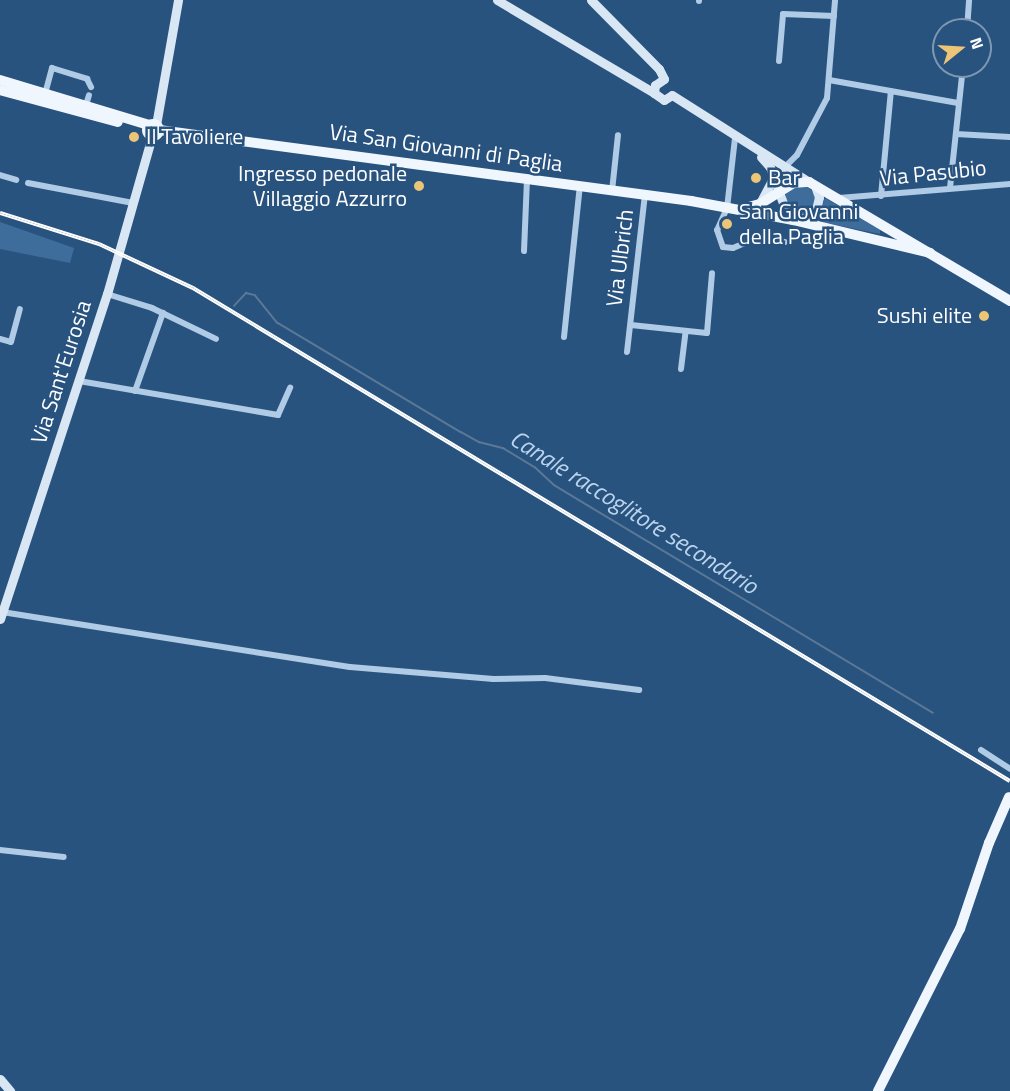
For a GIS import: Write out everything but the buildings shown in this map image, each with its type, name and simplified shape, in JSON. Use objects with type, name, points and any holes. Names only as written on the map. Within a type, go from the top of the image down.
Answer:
[{"type":"main road","points":[[0,81],[45,94],[88,100],[152,129]]},
{"type":"main road","points":[[0,90],[152,129]]},
{"type":"main road","name":"Via San Giovanni di Paglia","points":[[152,129],[727,207],[793,220],[930,253]]},
{"type":"main road","points":[[738,209],[760,204],[793,183],[812,184],[835,197],[857,204],[877,221],[1010,301]]},
{"type":"main road","points":[[878,1091],[960,929],[989,843],[1009,797]]},
{"type":"street","name":"Via Sant'Eurosia","points":[[1,615],[107,294],[152,129],[178,0]]},
{"type":"street","points":[[497,0],[654,89],[664,100],[672,95]]},
{"type":"street","points":[[591,0],[659,69],[664,80],[672,85],[672,95]]},
{"type":"street","points":[[760,204],[773,179],[794,160],[827,98],[835,0]]},
{"type":"street","points":[[968,18],[969,0]]},
{"type":"street","points":[[779,61],[783,14],[834,16]]},
{"type":"street","points":[[45,94],[52,68],[87,79],[91,87]]},
{"type":"street","points":[[951,188],[961,78]]},
{"type":"street","points":[[654,89],[664,80]]},
{"type":"street","points":[[830,80],[958,103]]},
{"type":"street","points":[[881,196],[891,91]]},
{"type":"street","points":[[672,95],[735,138],[812,184],[819,197],[816,210],[805,218],[793,220],[785,214],[768,164],[753,149]]},
{"type":"street","points":[[956,134],[1010,137]]},
{"type":"street","points":[[612,191],[618,135]]},
{"type":"street","points":[[735,138],[727,207],[717,230],[723,247],[733,248],[756,238],[785,243]]},
{"type":"street","points":[[0,175],[16,180]]},
{"type":"street","points":[[524,251],[527,179]]},
{"type":"street","points":[[28,183],[133,203]]},
{"type":"street","name":"Via Pasubio","points":[[857,204],[881,196],[1010,184]]},
{"type":"street","points":[[564,337],[580,186]]},
{"type":"street","name":"Via Ulbrich","points":[[627,352],[645,195]]},
{"type":"street","points":[[876,239],[885,232],[877,221]]},
{"type":"street","name":"Via Ulbrich","points":[[631,325],[707,333],[712,273]]},
{"type":"street","points":[[107,294],[163,313],[216,339]]},
{"type":"street","points":[[0,339],[11,342],[20,309]]},
{"type":"street","points":[[135,391],[163,313]]},
{"type":"street","points":[[681,369],[686,331]]},
{"type":"street","points":[[79,381],[278,415],[290,388]]},
{"type":"street","points":[[1,615],[350,668],[494,679],[545,678],[639,690]]},
{"type":"street","points":[[981,750],[1010,769]]},
{"type":"street","points":[[0,850],[64,857]]},
{"type":"street","points":[[0,1079],[10,1091]]},
{"type":"shaded area","points":[[800,185],[806,186],[814,194],[814,206],[806,214],[800,215],[794,214],[786,206],[785,200],[786,194],[794,186]]},
{"type":"shaded area","points":[[825,198],[880,230],[880,234],[817,221]]},
{"type":"shaded area","points":[[0,222],[74,248],[70,263],[0,249]]},
{"type":"waterway","name":"Canale raccoglitore secondario","points":[[234,306],[246,293],[255,295],[278,323],[461,432],[479,442],[503,448],[535,467],[554,485],[933,713]]},
{"type":"railway","points":[[0,213],[99,244],[193,288],[1010,781]]},
{"type":"place","name":"Il Tavoliere","points":[[134,137]]},
{"type":"place","name":"Bar","points":[[756,178]]},
{"type":"place","name":"Ingresso pedonale Villaggio Azzurro","points":[[419,186]]},
{"type":"place","name":"San Giovanni della Paglia","points":[[727,224]]},
{"type":"place","name":"Sushi elite","points":[[984,316]]}]
